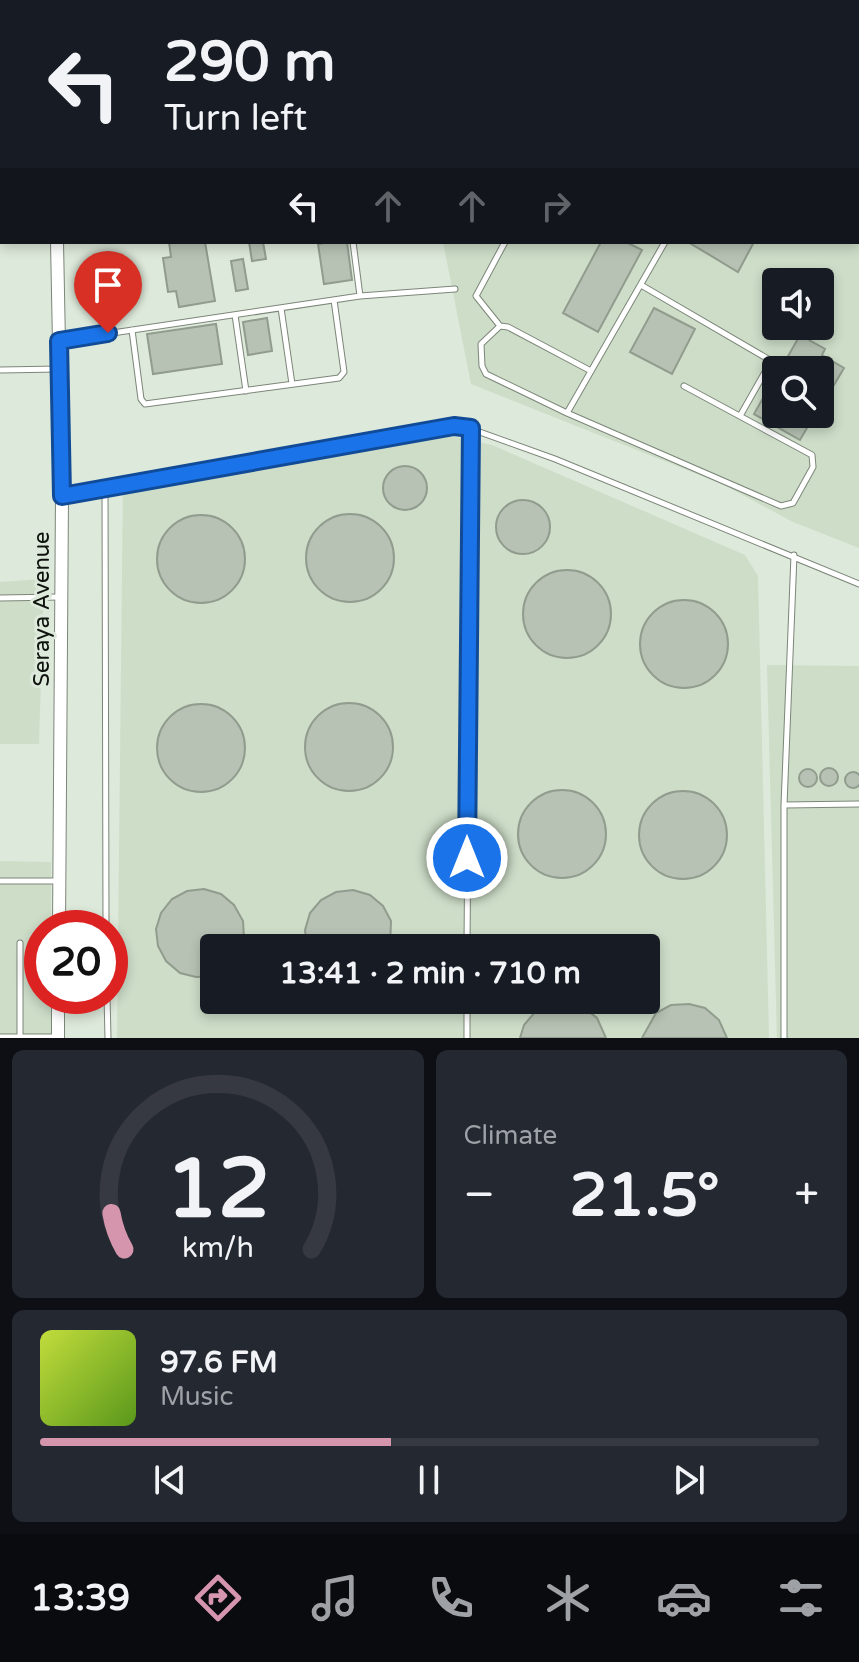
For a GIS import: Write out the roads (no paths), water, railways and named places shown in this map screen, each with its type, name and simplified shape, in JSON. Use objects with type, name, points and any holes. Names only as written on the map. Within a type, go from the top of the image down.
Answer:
[{"type":"street","name":"Seraya Avenue","points":[[57,244],[62,496],[59,910]]},
{"type":"street","points":[[58,1014],[58,1038]]},
{"type":"lane","points":[[353,244],[360,296]]},
{"type":"lane","points":[[504,244],[476,294],[500,326],[508,327],[591,371]]},
{"type":"lane","points":[[567,413],[664,244]]},
{"type":"lane","points":[[641,285],[768,359],[769,365],[740,416]]},
{"type":"lane","points":[[59,341],[360,296],[455,289]]},
{"type":"lane","points":[[132,330],[141,399],[145,404],[246,391],[343,375],[334,300]]},
{"type":"lane","points":[[281,308],[292,384]]},
{"type":"lane","points":[[235,315],[246,391]]},
{"type":"lane","points":[[500,326],[481,344],[482,366],[486,374],[567,413],[781,506],[790,505],[813,467],[814,458],[684,386]]},
{"type":"lane","points":[[0,370],[59,369]]},
{"type":"lane","points":[[62,496],[454,426],[471,428],[794,555],[859,584]]},
{"type":"lane","points":[[467,934],[471,428]]},
{"type":"lane","points":[[105,487],[106,910]]},
{"type":"lane","points":[[784,1038],[784,805],[794,555]]},
{"type":"lane","points":[[0,598],[61,597]]},
{"type":"lane","points":[[784,805],[859,804]]},
{"type":"lane","points":[[0,881],[59,881]]},
{"type":"lane","points":[[20,943],[20,1037]]},
{"type":"lane","points":[[107,1014],[108,1038]]},
{"type":"lane","points":[[467,1014],[467,1038]]},
{"type":"lane","points":[[0,1037],[58,1038]]}]
